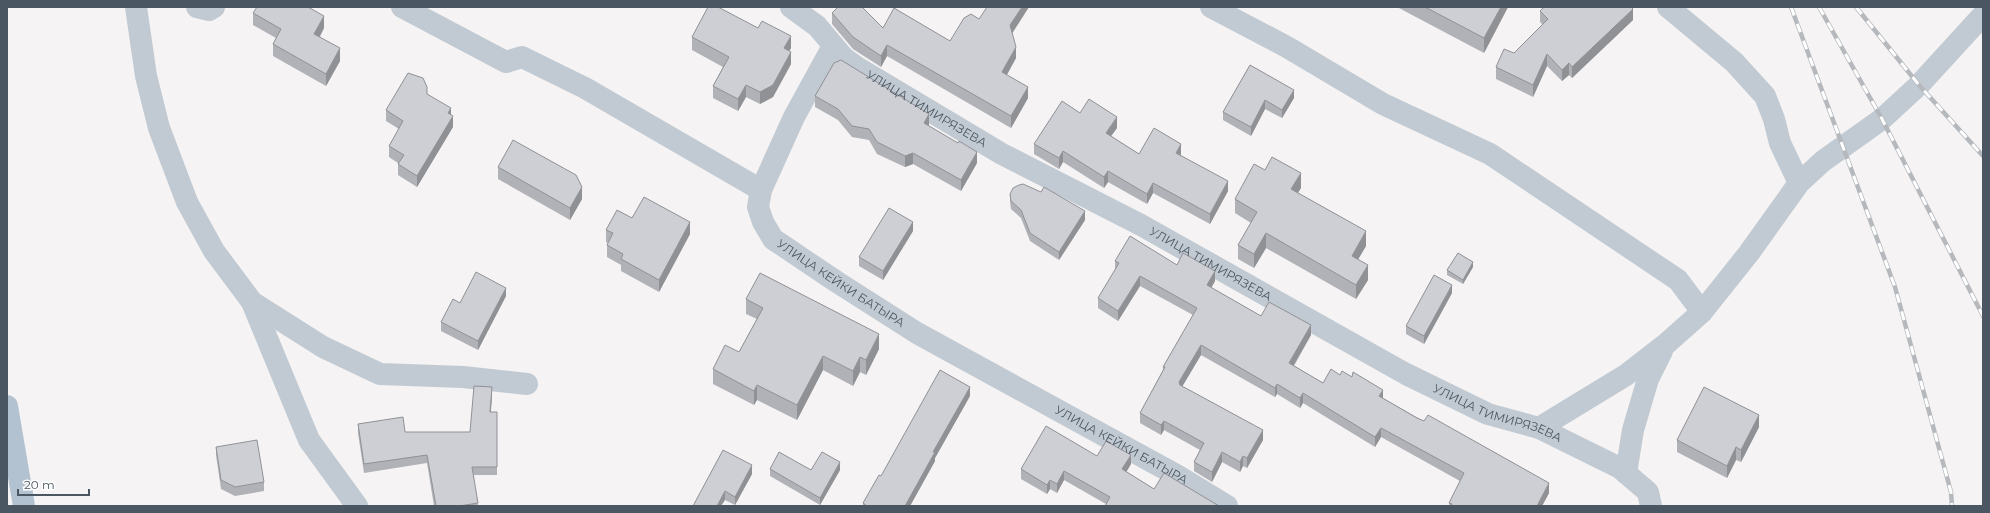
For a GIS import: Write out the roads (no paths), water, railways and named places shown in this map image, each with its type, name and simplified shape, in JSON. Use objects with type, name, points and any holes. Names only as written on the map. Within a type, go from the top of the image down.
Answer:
[{"type":"main road","points":[[7,406],[24,506]]},
{"type":"street","points":[[136,7],[146,76],[159,128],[187,202],[214,251],[252,302],[308,440],[357,506]]},
{"type":"street","points":[[197,7],[209,10],[214,7]]},
{"type":"street","points":[[402,7],[506,62],[522,57],[585,88],[761,190]]},
{"type":"street","name":"УЛИЦА ТИМИРЯЗЕВА","points":[[791,7],[818,26],[832,46],[844,58],[858,68],[1002,154],[1141,225],[1406,374],[1488,414],[1539,428],[1620,468],[1649,499]]},
{"type":"street","points":[[1211,7],[1288,47],[1383,104],[1490,154],[1678,280],[1702,312]]},
{"type":"street","points":[[1668,7],[1734,62],[1764,96],[1774,119],[1780,142],[1798,183]]},
{"type":"street","points":[[1539,428],[1626,375],[1666,344],[1702,312],[1748,253],[1798,183],[1823,161],[1882,119],[1919,84],[1983,15]]},
{"type":"street","name":"УЛИЦА КЕЙКИ БАТЫРА","points":[[832,46],[794,117],[761,190],[758,207],[763,222],[773,239],[836,282],[917,333],[1171,472],[1227,506]]},
{"type":"street","points":[[252,302],[323,347],[380,374],[463,377],[527,384]]},
{"type":"street","points":[[1626,473],[1633,430],[1648,379],[1666,344]]},
{"type":"railway","points":[[1791,7],[1895,287],[1951,492],[1952,506]]},
{"type":"railway","points":[[1819,7],[1882,119],[1983,316]]},
{"type":"railway","points":[[1856,7],[1919,85],[1983,156]]}]
